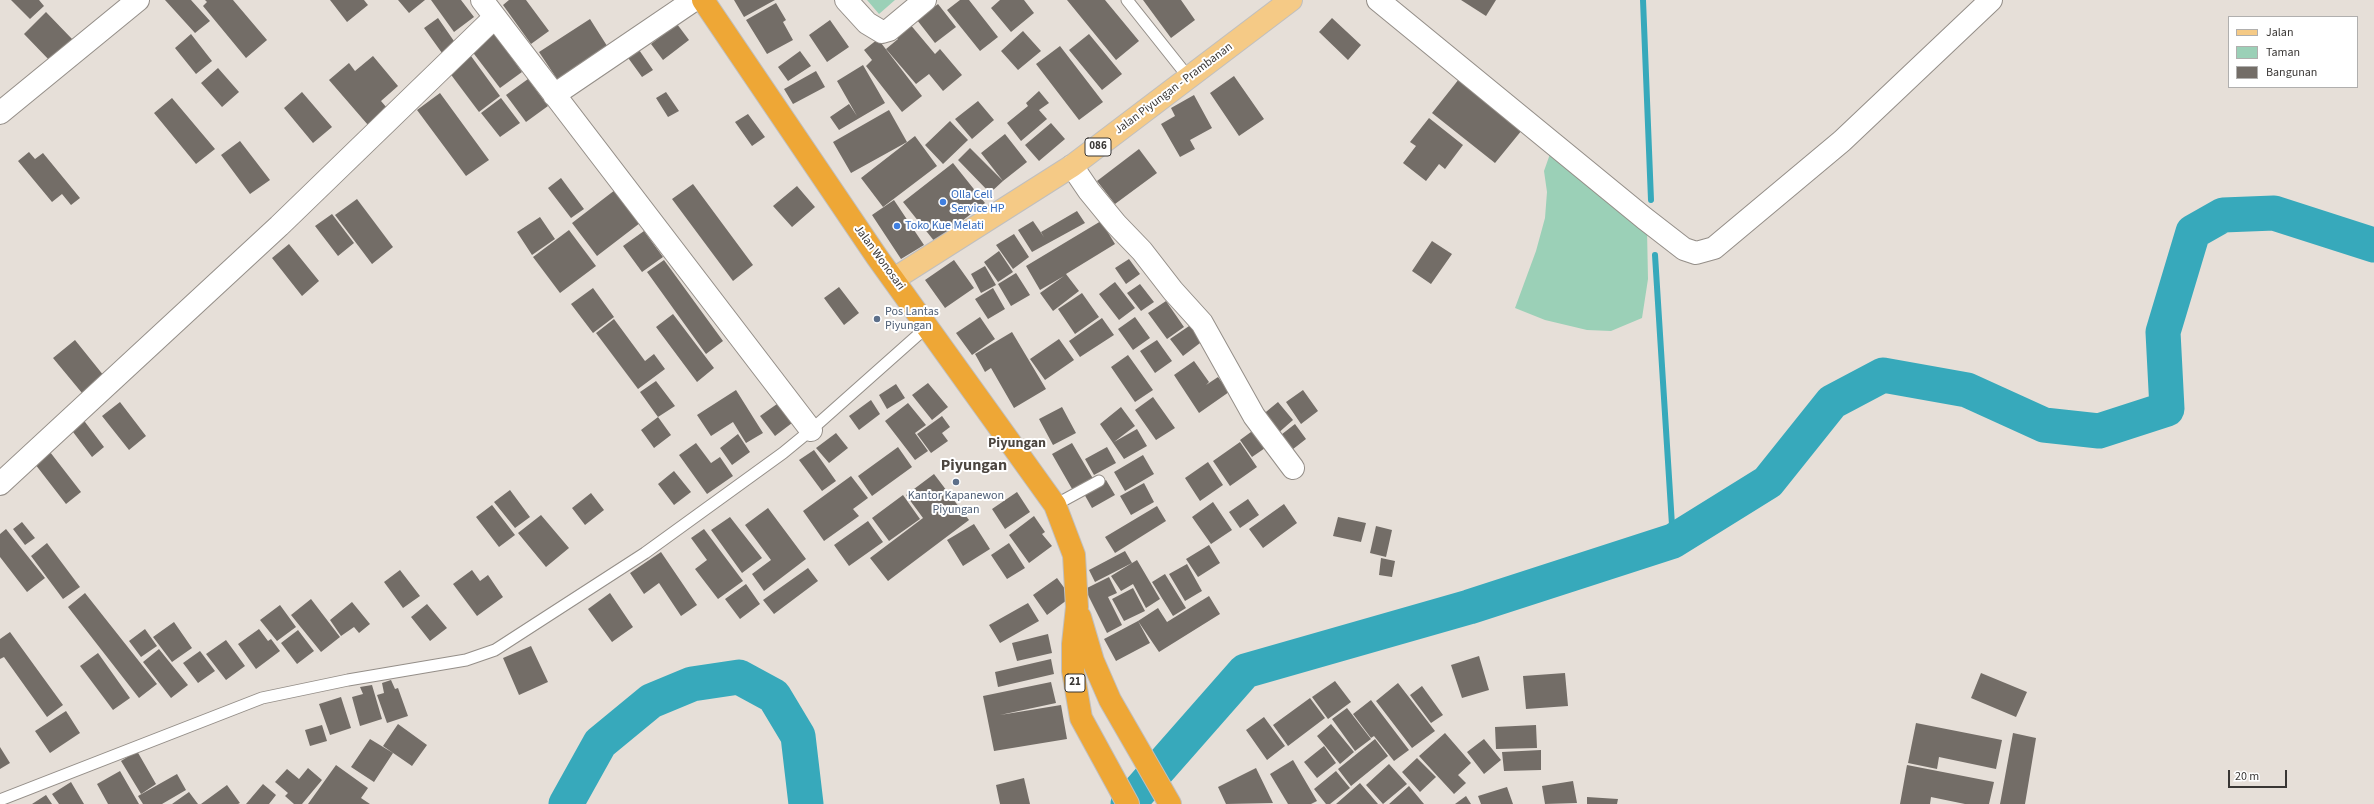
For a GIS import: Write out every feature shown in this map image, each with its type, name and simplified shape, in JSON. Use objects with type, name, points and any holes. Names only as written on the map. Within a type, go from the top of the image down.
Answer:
[{"type":"highway","name":"Jalan Wonosari","points":[[703,0],[894,279],[1055,505],[1074,555],[1077,607],[1073,644],[1075,679],[1081,718],[1128,804]]},
{"type":"highway","name":"Jalan Wonosari","points":[[1077,607],[1093,661],[1110,700],[1170,804]]},
{"type":"main road","name":"Jalan Piyungan - Prambanan","points":[[894,279],[1072,166],[1291,0]]},
{"type":"street","points":[[0,113],[138,0]]},
{"type":"street","points":[[554,94],[694,0]]},
{"type":"street","points":[[846,0],[867,23],[882,32],[888,30],[925,0]]},
{"type":"street","points":[[1378,0],[1644,218],[1684,249],[1696,253],[1714,248],[1842,141],[1991,0]]},
{"type":"street","points":[[0,484],[279,226],[489,8],[811,430]]},
{"type":"street","points":[[1072,166],[1088,191],[1116,224],[1142,251],[1173,291],[1202,323],[1254,416],[1293,468]]},
{"type":"lane","points":[[1127,0],[1188,78]]},
{"type":"lane","points":[[0,800],[262,698],[348,680],[466,660],[495,650],[645,553],[811,430],[928,326]]},
{"type":"lane","points":[[1055,505],[1099,481]]},
{"type":"green space","points":[[867,0],[895,0],[879,14]]},
{"type":"green space","points":[[1550,154],[1647,230],[1648,279],[1642,318],[1611,331],[1587,330],[1545,320],[1515,308],[1536,251],[1545,218],[1547,192],[1544,171]]},
{"type":"building","points":[[11,0],[39,0],[44,6],[30,19]]},
{"type":"building","points":[[165,0],[191,0],[210,21],[195,33]]},
{"type":"building","points":[[205,0],[233,0],[267,40],[246,58],[203,6],[207,2]]},
{"type":"building","points":[[330,0],[364,0],[368,5],[347,22]]},
{"type":"building","points":[[398,0],[425,0],[409,13]]},
{"type":"building","points":[[431,0],[461,0],[474,17],[454,32]]},
{"type":"building","points":[[509,0],[526,0],[549,31],[531,44],[503,5]]},
{"type":"building","points":[[734,0],[775,0],[744,17]]},
{"type":"building","points":[[960,0],[969,0],[998,37],[980,51],[947,10]]},
{"type":"building","points":[[1000,0],[1024,0],[1034,13],[1011,32],[991,8]]},
{"type":"building","points":[[1067,0],[1105,0],[1139,41],[1116,60]]},
{"type":"building","points":[[1143,0],[1181,0],[1195,20],[1171,38]]},
{"type":"building","points":[[1461,0],[1496,0],[1486,16]]},
{"type":"building","points":[[776,3],[786,20],[783,22],[793,40],[767,54],[746,20]]},
{"type":"building","points":[[938,4],[956,27],[935,43],[917,20]]},
{"type":"building","points":[[46,12],[73,40],[51,62],[24,34]]},
{"type":"building","points":[[438,18],[456,44],[442,53],[424,28]]},
{"type":"building","points":[[1332,18],[1361,45],[1348,60],[1319,32]]},
{"type":"building","points":[[590,19],[609,49],[559,82],[539,52]]},
{"type":"building","points":[[830,20],[849,47],[827,62],[809,35]]},
{"type":"building","points":[[909,23],[935,54],[940,49],[962,75],[943,91],[929,74],[916,84],[886,49],[898,39],[895,35]]},
{"type":"building","points":[[677,24],[689,40],[663,60],[651,44]]},
{"type":"building","points":[[491,29],[522,72],[500,88],[468,46]]},
{"type":"building","points":[[1023,31],[1041,51],[1018,70],[1001,51]]},
{"type":"building","points":[[191,34],[212,61],[196,74],[175,48]]},
{"type":"building","points":[[1089,34],[1122,74],[1102,90],[1069,50]]},
{"type":"building","points":[[878,39],[922,96],[902,112],[866,66],[872,60],[864,50]]},
{"type":"building","points":[[1060,46],[1103,102],[1079,120],[1036,64]]},
{"type":"building","points":[[637,47],[653,70],[642,77],[626,55]]},
{"type":"building","points":[[800,51],[811,66],[788,81],[778,67]]},
{"type":"building","points":[[373,56],[398,86],[381,101],[387,108],[368,125],[329,80],[349,63],[355,71]]},
{"type":"building","points":[[471,56],[500,96],[479,112],[449,72]]},
{"type":"building","points":[[863,65],[885,103],[839,130],[830,117],[849,104],[857,116],[837,81]]},
{"type":"building","points":[[218,68],[239,92],[222,107],[201,83]]},
{"type":"building","points":[[816,71],[825,87],[793,104],[784,89]]},
{"type":"building","points":[[1234,76],[1264,119],[1239,136],[1210,93]]},
{"type":"building","points":[[528,79],[548,106],[526,122],[506,95]]},
{"type":"building","points":[[1459,79],[1522,130],[1495,163],[1432,113]]},
{"type":"building","points":[[1039,91],[1049,103],[1039,110],[1047,119],[1021,141],[1007,123],[1028,106],[1026,103]]},
{"type":"building","points":[[302,92],[332,127],[313,143],[284,108]]},
{"type":"building","points":[[666,92],[679,111],[668,117],[656,98]]},
{"type":"building","points":[[440,93],[489,160],[466,176],[417,110]]},
{"type":"building","points":[[1194,95],[1212,128],[1190,140],[1195,149],[1180,157],[1161,124],[1175,116],[1171,108]]},
{"type":"building","points":[[172,98],[215,149],[196,164],[154,113]]},
{"type":"building","points":[[501,98],[520,123],[500,137],[481,113]]},
{"type":"building","points":[[978,101],[994,120],[972,139],[955,119]]},
{"type":"building","points":[[889,110],[907,142],[851,173],[833,142]]},
{"type":"building","points":[[748,114],[765,137],[752,146],[735,122]]},
{"type":"building","points":[[1429,118],[1463,145],[1445,169],[1439,164],[1426,181],[1403,163],[1416,146],[1410,142]]},
{"type":"building","points":[[950,121],[968,140],[943,164],[925,145]]},
{"type":"building","points":[[1051,123],[1065,139],[1039,161],[1025,145]]},
{"type":"building","points":[[1005,134],[1027,162],[1003,181],[981,153]]},
{"type":"building","points":[[915,136],[937,166],[883,207],[861,178]]},
{"type":"building","points":[[240,141],[270,180],[250,194],[221,155]]},
{"type":"building","points":[[970,148],[1003,181],[990,193],[958,160]]},
{"type":"building","points":[[1139,149],[1157,173],[1115,204],[1097,181]]},
{"type":"building","points":[[29,152],[35,159],[43,153],[80,198],[71,205],[62,194],[52,202],[18,161]]},
{"type":"building","points":[[953,163],[985,203],[935,242],[903,202]]},
{"type":"building","points":[[561,178],[584,209],[571,218],[548,188]]},
{"type":"building","points":[[693,184],[753,265],[733,281],[672,199]]},
{"type":"building","points":[[797,186],[815,207],[792,227],[773,206]]},
{"type":"building","points":[[615,190],[640,223],[597,256],[572,223]]},
{"type":"building","points":[[357,199],[393,247],[372,264],[335,215]]},
{"type":"building","points":[[894,200],[924,245],[901,259],[872,215]]},
{"type":"building","points":[[1077,211],[1085,223],[1032,252],[1018,230],[1033,221],[1044,237],[1041,232]]},
{"type":"building","points":[[332,214],[354,243],[338,256],[315,226]]},
{"type":"building","points":[[540,217],[555,239],[532,255],[517,232]]},
{"type":"building","points":[[1101,221],[1115,244],[1066,274],[1079,291],[1053,311],[1040,293],[1064,276],[1040,290],[1026,266]]},
{"type":"building","points":[[569,230],[596,266],[560,293],[533,257]]},
{"type":"building","points":[[644,231],[663,257],[642,272],[623,246]]},
{"type":"building","points":[[1014,234],[1029,257],[1013,269],[996,245]]},
{"type":"building","points":[[1432,241],[1452,254],[1431,284],[1412,271]]},
{"type":"building","points":[[289,244],[319,281],[302,296],[272,258]]},
{"type":"building","points":[[999,251],[1013,272],[998,282],[984,262]]},
{"type":"building","points":[[1129,259],[1140,274],[1126,284],[1115,268]]},
{"type":"building","points":[[664,260],[723,341],[706,354],[647,272]]},
{"type":"building","points":[[954,260],[974,288],[945,308],[925,280]]},
{"type":"building","points":[[985,266],[996,285],[981,293],[971,274]]},
{"type":"building","points":[[1016,273],[1030,295],[1011,306],[998,284]]},
{"type":"building","points":[[1115,282],[1135,308],[1119,320],[1099,294]]},
{"type":"building","points":[[1140,284],[1154,302],[1141,311],[1127,293]]},
{"type":"building","points":[[839,287],[859,313],[844,325],[824,298]]},
{"type":"building","points":[[593,288],[614,317],[593,333],[571,304]]},
{"type":"building","points":[[993,288],[1005,309],[988,319],[975,299]]},
{"type":"building","points":[[1082,293],[1099,317],[1075,334],[1058,309]]},
{"type":"building","points":[[1166,301],[1184,327],[1167,339],[1148,313]]},
{"type":"building","points":[[673,314],[714,368],[697,382],[656,327]]},
{"type":"building","points":[[980,317],[995,339],[972,355],[956,333]]},
{"type":"building","points":[[1135,317],[1150,338],[1133,350],[1118,329]]},
{"type":"building","points":[[1102,318],[1114,335],[1080,357],[1069,341]]},
{"type":"building","points":[[614,319],[645,361],[654,354],[665,369],[638,389],[596,333]]},
{"type":"building","points":[[1192,324],[1204,340],[1183,356],[1170,339]]},
{"type":"building","points":[[1012,332],[1046,389],[1014,408],[991,368],[985,372],[975,354]]},
{"type":"building","points":[[1059,339],[1074,360],[1045,380],[1030,359]]},
{"type":"building","points":[[75,340],[104,376],[82,393],[53,358]]},
{"type":"building","points":[[1157,340],[1172,361],[1155,373],[1140,351]]},
{"type":"building","points":[[1128,355],[1153,390],[1135,402],[1111,367]]},
{"type":"building","points":[[1194,361],[1209,382],[1206,385],[1218,377],[1229,392],[1199,413],[1174,375]]},
{"type":"building","points":[[656,381],[675,406],[658,417],[640,392]]},
{"type":"building","points":[[928,383],[948,407],[932,420],[912,395]]},
{"type":"building","points":[[896,384],[905,398],[887,409],[879,395]]},
{"type":"building","points":[[736,390],[763,433],[746,443],[733,422],[711,436],[697,415]]},
{"type":"building","points":[[1303,390],[1318,411],[1301,424],[1286,402]]},
{"type":"building","points":[[1153,397],[1175,428],[1156,440],[1135,410]]},
{"type":"building","points":[[871,400],[880,414],[859,430],[849,416]]},
{"type":"building","points":[[120,402],[146,436],[129,450],[102,416]]},
{"type":"building","points":[[1278,402],[1293,420],[1276,435],[1261,416]]},
{"type":"building","points":[[908,403],[926,425],[915,433],[928,451],[915,460],[885,421]]},
{"type":"building","points":[[777,404],[792,423],[775,436],[760,416]]},
{"type":"building","points":[[1062,407],[1076,433],[1053,445],[1039,419]]},
{"type":"building","points":[[1121,407],[1135,426],[1114,442],[1137,429],[1147,446],[1124,459],[1100,424]]},
{"type":"building","points":[[942,416],[950,427],[942,433],[948,441],[931,453],[917,434]]},
{"type":"building","points":[[658,417],[671,435],[654,448],[641,430]]},
{"type":"building","points":[[82,418],[104,447],[92,457],[70,428]]},
{"type":"building","points":[[1295,424],[1306,439],[1288,453],[1277,438]]},
{"type":"building","points":[[1255,429],[1268,446],[1252,457],[1240,440]]},
{"type":"building","points":[[836,433],[848,448],[829,463],[816,448]]},
{"type":"building","points":[[738,434],[750,452],[732,465],[720,448]]},
{"type":"building","points":[[1240,442],[1257,467],[1230,486],[1213,461]]},
{"type":"building","points":[[696,443],[711,463],[720,457],[733,476],[707,494],[679,455]]},
{"type":"building","points":[[1072,443],[1095,482],[1075,494],[1052,454]]},
{"type":"building","points":[[898,447],[912,467],[872,496],[858,476]]},
{"type":"building","points":[[1107,447],[1116,463],[1094,475],[1085,459]]},
{"type":"building","points":[[814,450],[836,481],[822,491],[799,460]]},
{"type":"building","points":[[50,452],[81,492],[66,504],[35,464]]},
{"type":"building","points":[[1143,455],[1154,474],[1125,491],[1114,472]]},
{"type":"building","points":[[1208,462],[1223,485],[1200,501],[1185,478]]},
{"type":"building","points":[[674,471],[691,492],[674,505],[658,484]]},
{"type":"building","points":[[934,474],[969,520],[888,581],[870,558],[923,518],[906,495]]},
{"type":"building","points":[[851,476],[868,498],[853,509],[859,516],[824,541],[803,511]]},
{"type":"building","points":[[1106,480],[1115,495],[1092,508],[1083,492]]},
{"type":"building","points":[[1144,483],[1154,502],[1131,515],[1120,496]]},
{"type":"building","points":[[510,490],[530,517],[515,528],[494,502]]},
{"type":"building","points":[[1017,492],[1030,512],[1005,529],[992,509]]},
{"type":"building","points":[[591,493],[604,510],[585,525],[572,508]]},
{"type":"building","points":[[903,495],[920,519],[889,541],[872,518]]},
{"type":"building","points":[[1248,499],[1259,515],[1240,528],[1229,512]]},
{"type":"building","points":[[1213,502],[1232,530],[1211,544],[1192,517]]},
{"type":"building","points":[[1284,504],[1297,523],[1263,548],[1249,529]]},
{"type":"building","points":[[492,505],[515,535],[499,547],[476,517]]},
{"type":"building","points":[[1157,506],[1166,521],[1115,553],[1105,537]]},
{"type":"building","points":[[768,508],[806,559],[764,591],[752,574],[771,560],[745,525]]},
{"type":"building","points":[[541,515],[569,548],[546,567],[518,533]]},
{"type":"building","points":[[1034,516],[1045,532],[1042,534],[1052,546],[1029,563],[1009,535]]},
{"type":"building","points":[[730,517],[762,558],[742,573],[711,530]]},
{"type":"building","points":[[1338,517],[1366,523],[1361,542],[1333,536]]},
{"type":"building","points":[[868,521],[883,542],[849,566],[834,545]]},
{"type":"building","points":[[22,522],[35,538],[25,545],[13,529]]},
{"type":"building","points":[[974,524],[990,549],[963,566],[947,540]]},
{"type":"building","points":[[1376,526],[1392,530],[1386,557],[1370,553]]},
{"type":"building","points":[[6,529],[45,578],[27,592],[0,557],[0,534]]},
{"type":"building","points":[[704,529],[743,581],[718,599],[695,569],[707,560],[691,538]]},
{"type":"building","points":[[47,543],[80,587],[63,599],[31,556]]},
{"type":"building","points":[[1009,543],[1025,568],[1007,579],[991,555]]},
{"type":"building","points":[[1209,545],[1220,563],[1198,577],[1186,559]]},
{"type":"building","points":[[1125,551],[1132,563],[1095,582],[1089,570]]},
{"type":"building","points":[[661,552],[697,605],[681,616],[659,583],[644,594],[630,573]]},
{"type":"building","points":[[1381,558],[1395,561],[1392,577],[1379,575]]},
{"type":"building","points":[[1137,560],[1160,599],[1146,608],[1133,584],[1121,591],[1111,576]]},
{"type":"building","points":[[1187,564],[1202,591],[1185,601],[1169,574]]},
{"type":"building","points":[[808,568],[818,581],[774,614],[763,600]]},
{"type":"building","points":[[400,570],[420,596],[403,608],[384,582]]},
{"type":"building","points":[[472,570],[480,581],[488,575],[503,597],[477,616],[453,584]]},
{"type":"building","points":[[1165,574],[1186,608],[1173,616],[1152,582]]},
{"type":"building","points":[[1109,577],[1117,593],[1108,597],[1122,625],[1107,633],[1085,589]]},
{"type":"building","points":[[1057,578],[1071,597],[1047,615],[1033,595]]},
{"type":"building","points":[[746,584],[760,604],[740,619],[725,599]]},
{"type":"building","points":[[1133,588],[1145,611],[1124,621],[1112,599]]},
{"type":"building","points":[[85,593],[157,684],[139,698],[68,607]]},
{"type":"building","points":[[610,593],[633,627],[612,642],[588,609]]},
{"type":"building","points":[[1209,596],[1220,614],[1159,652],[1138,621],[1158,608],[1167,622]]},
{"type":"building","points":[[311,599],[340,637],[321,652],[291,615]]},
{"type":"building","points":[[352,602],[370,624],[359,633],[354,627],[341,636],[330,620]]},
{"type":"building","points":[[1028,603],[1039,621],[1000,643],[989,625]]},
{"type":"building","points":[[427,604],[447,628],[430,641],[411,617]]},
{"type":"building","points":[[280,605],[296,627],[277,641],[260,620]]},
{"type":"building","points":[[1138,621],[1150,643],[1116,661],[1104,639]]},
{"type":"building","points":[[174,622],[192,648],[172,662],[153,637]]},
{"type":"building","points":[[145,629],[157,646],[141,657],[129,641]]},
{"type":"building","points":[[259,629],[268,641],[271,639],[280,651],[256,669],[238,644]]},
{"type":"building","points":[[298,630],[314,651],[297,664],[281,643]]},
{"type":"building","points":[[10,632],[63,705],[47,717],[4,657],[0,659],[0,639]]},
{"type":"building","points":[[1048,634],[1052,653],[1017,661],[1012,643]]},
{"type":"building","points":[[226,640],[245,666],[226,680],[206,654]]},
{"type":"building","points":[[531,646],[548,682],[519,695],[503,658]]},
{"type":"building","points":[[159,649],[188,685],[171,698],[143,662]]},
{"type":"building","points":[[200,651],[215,671],[198,683],[183,663]]},
{"type":"building","points":[[98,653],[130,698],[113,710],[80,666]]},
{"type":"building","points":[[1479,656],[1489,690],[1462,698],[1451,665]]},
{"type":"building","points":[[1051,659],[1054,674],[998,687],[995,672]]},
{"type":"building","points":[[1565,673],[1568,706],[1526,709],[1523,676]]},
{"type":"building","points":[[1981,673],[2027,692],[2016,717],[1971,698]]},
{"type":"building","points":[[391,680],[395,689],[398,688],[408,716],[387,723],[377,695],[384,693],[382,683]]},
{"type":"building","points":[[1335,681],[1351,702],[1328,719],[1312,697]]},
{"type":"building","points":[[1051,682],[1056,703],[1000,715],[1061,705],[1067,739],[994,751],[983,696]]},
{"type":"building","points":[[1398,683],[1435,731],[1412,748],[1376,701]]},
{"type":"building","points":[[372,685],[382,719],[360,726],[352,697],[363,694],[360,687]]},
{"type":"building","points":[[1422,686],[1443,715],[1431,723],[1410,695]]},
{"type":"building","points":[[341,697],[351,728],[330,735],[319,704]]},
{"type":"building","points":[[1310,698],[1325,718],[1288,746],[1273,725]]},
{"type":"building","points":[[1371,700],[1409,750],[1394,761],[1374,736],[1371,738],[1353,714]]},
{"type":"building","points":[[1347,708],[1371,739],[1355,751],[1332,719]]},
{"type":"building","points":[[66,711],[80,733],[50,753],[35,731]]},
{"type":"building","points":[[1264,717],[1285,746],[1267,760],[1246,730]]},
{"type":"building","points":[[1916,723],[2002,740],[1996,769],[1939,757],[1937,769],[1908,763]]},
{"type":"building","points":[[398,724],[427,745],[412,766],[383,746]]},
{"type":"building","points":[[1331,724],[1354,752],[1340,764],[1317,736]]},
{"type":"building","points":[[322,725],[327,741],[310,746],[305,730]]},
{"type":"building","points":[[1536,725],[1537,748],[1496,749],[1495,727]]},
{"type":"building","points":[[1445,733],[1471,763],[1458,775],[1466,783],[1454,794],[1419,756]]},
{"type":"building","points":[[2013,733],[2036,738],[2025,804],[2000,804]]},
{"type":"building","points":[[370,739],[393,753],[374,782],[351,767]]},
{"type":"building","points":[[1375,739],[1388,756],[1351,786],[1338,769]]},
{"type":"building","points":[[1484,739],[1501,760],[1484,774],[1467,752]]},
{"type":"building","points":[[1324,746],[1336,763],[1317,778],[1304,762]]},
{"type":"building","points":[[0,747],[10,763],[0,769]]},
{"type":"building","points":[[1541,750],[1541,770],[1504,771],[1502,752]]},
{"type":"building","points":[[137,751],[156,784],[141,794],[121,761]]},
{"type":"building","points":[[1417,758],[1436,777],[1420,792],[1402,772]]},
{"type":"building","points":[[1293,760],[1317,801],[1311,804],[1288,804],[1270,774]]},
{"type":"building","points":[[1389,764],[1407,784],[1383,804],[1366,785]]},
{"type":"building","points":[[336,765],[368,788],[361,798],[370,804],[308,804]]},
{"type":"building","points":[[1907,765],[1994,782],[1989,804],[1965,804],[1931,797],[1930,804],[1900,804]]},
{"type":"building","points":[[308,768],[322,780],[302,804],[294,804],[285,796],[288,793],[275,782],[287,769],[299,779]]},
{"type":"building","points":[[1256,768],[1273,803],[1226,804],[1218,787]]},
{"type":"building","points":[[120,771],[139,804],[108,804],[97,784]]},
{"type":"building","points":[[1336,771],[1350,788],[1330,804],[1326,804],[1314,789]]},
{"type":"building","points":[[177,774],[186,790],[162,804],[143,804],[138,796]]},
{"type":"building","points":[[1024,778],[1030,804],[1000,804],[996,785]]},
{"type":"building","points":[[1573,781],[1577,803],[1545,804],[1542,786]]},
{"type":"building","points":[[71,782],[84,804],[59,804],[52,794]]},
{"type":"building","points":[[1360,783],[1378,804],[1336,804]]},
{"type":"building","points":[[263,784],[276,795],[269,804],[246,804]]},
{"type":"building","points":[[227,785],[240,803],[201,804]]},
{"type":"building","points":[[1409,786],[1424,804],[1389,804]]},
{"type":"building","points":[[1507,787],[1513,804],[1481,804],[1478,796]]},
{"type":"building","points":[[189,792],[198,804],[172,804]]},
{"type":"building","points":[[46,795],[52,804],[32,804]]},
{"type":"building","points":[[1466,796],[1471,804],[1455,804]]},
{"type":"building","points":[[1587,797],[1618,799],[1617,804],[1587,804]]},
{"type":"waterway","points":[[1643,0],[1651,200]]},
{"type":"waterway","points":[[1128,804],[1245,671],[1469,607],[1673,541],[1768,482],[1832,402],[1883,375],[1967,390],[2044,425],[2099,431],[2167,409],[2163,332],[2193,232],[2223,215],[2274,213],[2374,245]]},
{"type":"waterway","points":[[1655,255],[1673,541]]},
{"type":"waterway","points":[[566,804],[600,743],[651,701],[692,684],[739,677],[774,696],[798,736],[806,804]]},
{"type":"place","name":"Olla Cell Service HP","points":[[943,202]]},
{"type":"place","name":"Toko Kue Melati","points":[[897,226]]},
{"type":"place","name":"Pos Lantas Piyungan","points":[[877,319]]},
{"type":"place","name":"Kantor Kapanewon Piyungan","points":[[956,482]]},
{"type":"district","name":"Piyungan","points":[[1017,444]]},
{"type":"district","name":"Piyungan","points":[[974,466]]}]
